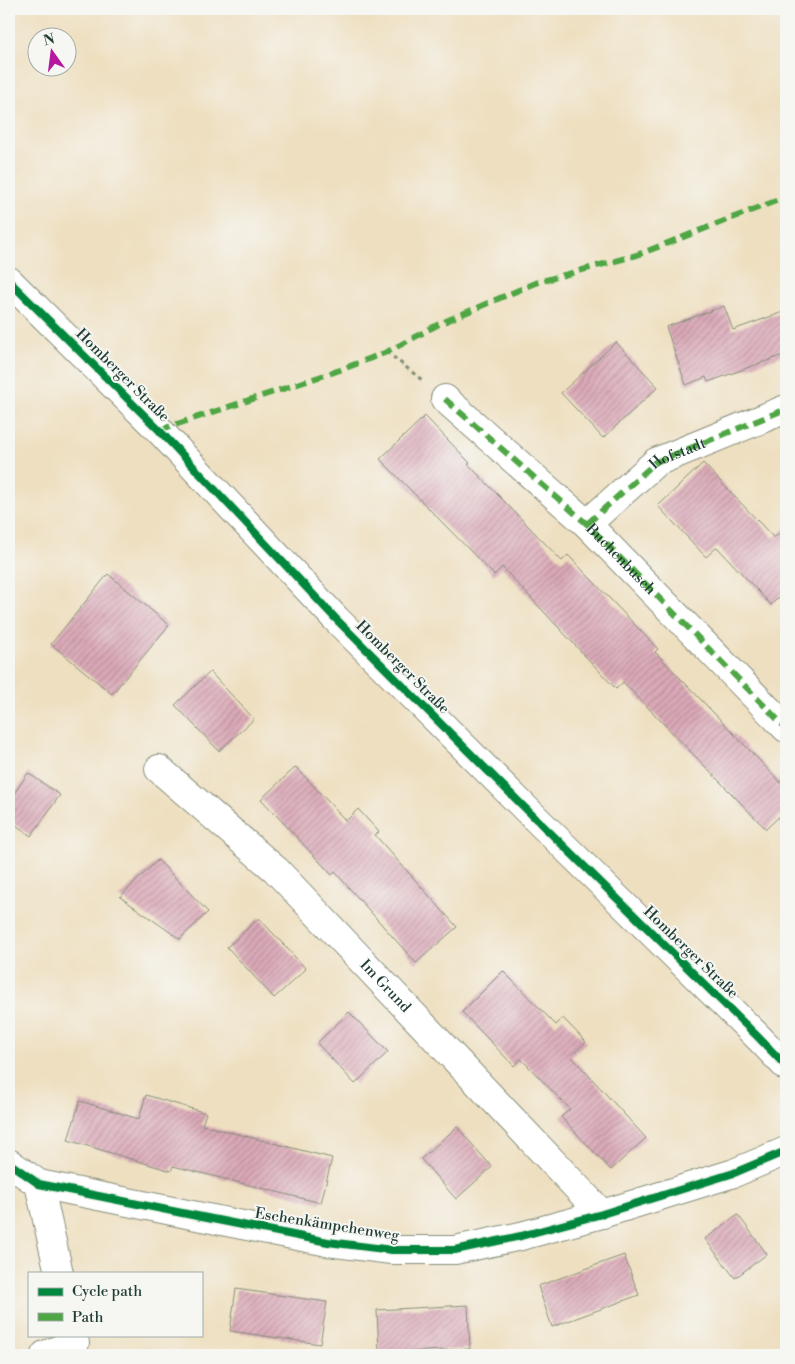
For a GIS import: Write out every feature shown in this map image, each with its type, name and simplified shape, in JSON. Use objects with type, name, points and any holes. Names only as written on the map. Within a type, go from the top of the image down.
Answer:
[{"type":"street","name":"Homberger Straße","points":[[9,281],[159,430],[336,620],[786,1066]]},
{"type":"street","name":"Buchenbusch","points":[[445,399],[587,524],[786,728]]},
{"type":"street","name":"Hofstadt","points":[[587,524],[656,462],[786,409]]},
{"type":"street","name":"Im Grund","points":[[158,769],[276,870],[602,1214]]},
{"type":"street","name":"Eschenkämpchenweg","points":[[9,1163],[39,1184],[318,1240],[392,1250],[455,1250],[521,1236],[602,1214],[734,1173],[786,1151]]},
{"type":"street","points":[[39,1184],[59,1272]]},
{"type":"street","points":[[45,1355],[76,1345]]},
{"type":"path","points":[[387,352],[445,399]]},
{"type":"building","points":[[724,306],[733,330],[786,311],[786,354],[708,382],[706,377],[686,385],[666,327]]},
{"type":"building","points":[[616,342],[658,387],[603,438],[561,393]]},
{"type":"building","points":[[425,416],[470,463],[468,464],[562,561],[568,555],[658,649],[655,652],[786,788],[786,810],[766,829],[623,682],[616,689],[502,567],[494,575],[380,459]]},
{"type":"building","points":[[703,463],[774,538],[786,527],[786,590],[771,605],[717,547],[706,557],[658,506]]},
{"type":"building","points":[[108,574],[169,625],[112,694],[51,644]]},
{"type":"building","points":[[210,672],[254,719],[219,751],[175,705]]},
{"type":"building","points":[[296,767],[346,821],[358,809],[379,832],[375,835],[457,927],[416,963],[335,872],[332,875],[261,799]]},
{"type":"building","points":[[28,773],[60,795],[31,836],[9,820],[9,801]]},
{"type":"building","points":[[158,860],[208,912],[180,939],[120,897]]},
{"type":"building","points":[[259,918],[306,969],[274,998],[227,947]]},
{"type":"building","points":[[503,971],[556,1025],[563,1018],[586,1042],[571,1056],[646,1138],[611,1170],[561,1117],[570,1109],[521,1059],[514,1066],[462,1012]]},
{"type":"building","points":[[349,1012],[388,1052],[355,1084],[317,1043]]},
{"type":"building","points":[[146,1095],[206,1113],[202,1125],[332,1158],[321,1203],[173,1166],[171,1171],[68,1140],[80,1101],[139,1119]]},
{"type":"building","points":[[457,1127],[492,1167],[456,1199],[421,1159]]},
{"type":"building","points":[[738,1215],[767,1254],[735,1278],[705,1239]]},
{"type":"building","points":[[624,1255],[639,1295],[552,1327],[538,1286]]},
{"type":"building","points":[[236,1289],[327,1302],[320,1344],[230,1331]]},
{"type":"building","points":[[468,1305],[470,1349],[379,1353],[377,1310]]},
{"type":"marked path","points":[[159,430],[340,370],[387,352],[439,324],[535,283],[637,255],[786,197]]},
{"type":"marked path","points":[[445,399],[587,524],[786,728]]},
{"type":"marked path","points":[[587,524],[656,462],[786,409]]},
{"type":"cycle path","points":[[9,281],[159,430],[336,619],[786,1066]]},
{"type":"cycle path","points":[[9,1163],[39,1184],[328,1242],[392,1250],[455,1250],[521,1236],[602,1214],[734,1173],[786,1151]]}]
